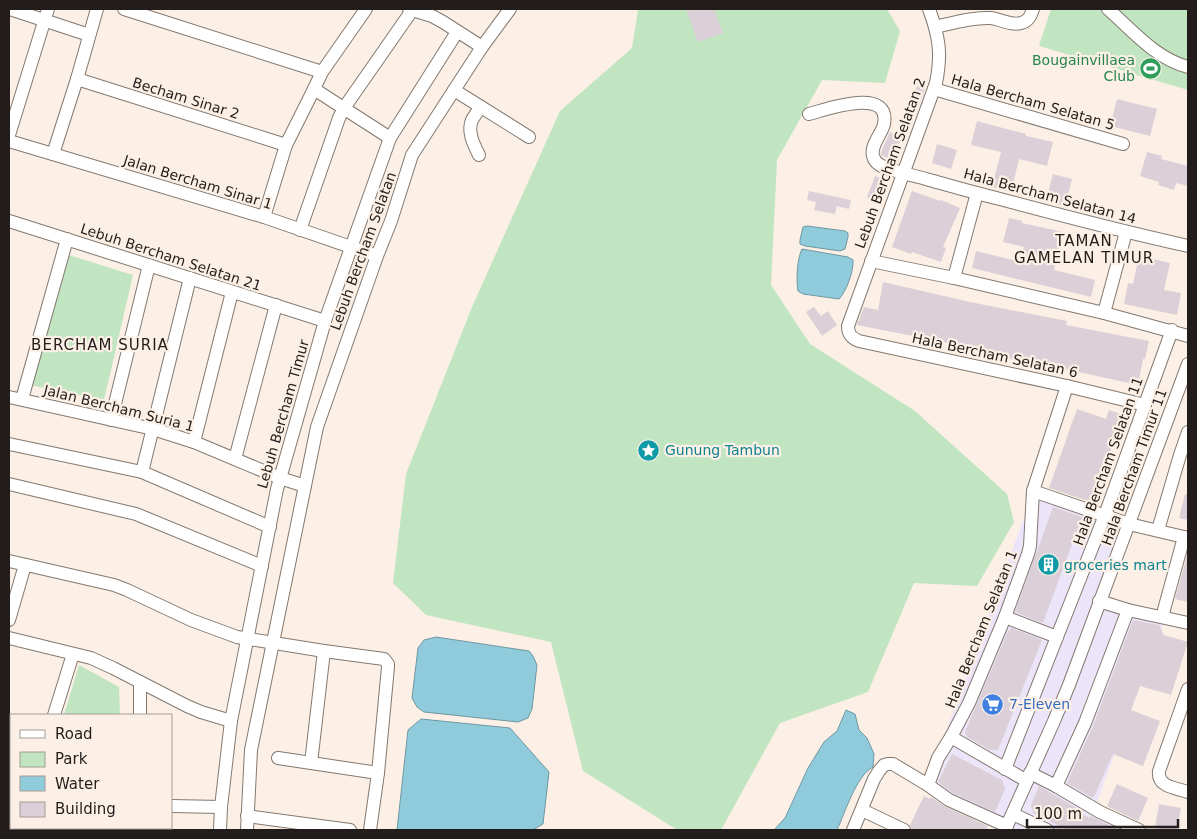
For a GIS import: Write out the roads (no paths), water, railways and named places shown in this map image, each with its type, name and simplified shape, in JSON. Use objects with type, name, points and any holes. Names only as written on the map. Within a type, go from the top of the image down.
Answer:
[{"type":"street","points":[[10,9],[47,14],[89,35]]},
{"type":"street","points":[[53,154],[97,9]]},
{"type":"street","points":[[124,9],[322,72]]},
{"type":"street","points":[[264,217],[286,145],[322,72],[366,9]]},
{"type":"street","points":[[300,230],[344,108],[411,9],[432,16],[482,47]]},
{"type":"street","name":"Lebuh Bercham Selatan","points":[[273,643],[317,427],[377,256],[392,222],[412,155],[482,47],[510,9]]},
{"type":"street","name":"Lebuh Bercham Selatan 2","points":[[848,326],[934,89],[939,70],[940,54],[936,27],[928,9]]},
{"type":"street","points":[[936,27],[980,18],[991,18],[1020,24],[1028,20],[1033,9]]},
{"type":"street","points":[[1108,9],[1153,49],[1178,64],[1188,67]]},
{"type":"street","points":[[9,136],[47,14]]},
{"type":"street","name":"Lebuh Bercham Timur","points":[[220,830],[231,721],[280,478],[325,321],[390,138],[457,32]]},
{"type":"street","name":"Becham Sinar 2","points":[[76,80],[286,145]]},
{"type":"street","points":[[314,89],[390,138]]},
{"type":"street","name":"Hala Bercham Selatan 5","points":[[934,89],[1122,144]]},
{"type":"street","points":[[454,90],[529,137]]},
{"type":"street","name":"Hala Bercham Selatan 14","points":[[808,114],[848,104],[871,103],[879,106],[884,115],[884,124],[872,151],[873,157],[877,163],[894,171],[1126,232],[1188,246]]},
{"type":"street","points":[[479,155],[472,140],[471,127],[472,121],[480,107]]},
{"type":"street","name":"Jalan Bercham Sinar 1","points":[[9,141],[264,217],[377,256]]},
{"type":"street","points":[[954,278],[977,193]]},
{"type":"street","name":"Lebuh Bercham Selatan 21","points":[[9,221],[325,321]]},
{"type":"street","points":[[1104,313],[1126,232]]},
{"type":"street","points":[[22,399],[67,240]]},
{"type":"street","points":[[871,262],[954,278],[1104,313],[1172,330],[1188,336]]},
{"type":"street","points":[[111,420],[149,265]]},
{"type":"street","points":[[142,472],[190,278]]},
{"type":"street","points":[[194,442],[232,292]]},
{"type":"street","points":[[235,459],[276,305]]},
{"type":"street","name":"Hala Bercham Selatan 6","points":[[848,326],[850,335],[853,339],[859,341],[1067,386],[1145,405]]},
{"type":"street","name":"Hala Bercham Selatan 11","points":[[1005,769],[1105,515],[1172,330]]},
{"type":"street","name":"Hala Bercham Timur 11","points":[[1006,828],[1069,685],[1188,364]]},
{"type":"street","name":"Hala Bercham Selatan 1","points":[[928,785],[938,758],[969,703],[1005,617],[1028,554],[1033,491],[1067,386]]},
{"type":"street","name":"Jalan Bercham Suria 1","points":[[9,397],[152,429],[194,442],[280,478],[305,486]]},
{"type":"street","points":[[1158,530],[1184,456],[1188,432]]},
{"type":"street","points":[[9,444],[142,472],[270,527]]},
{"type":"street","points":[[9,484],[136,514],[262,566]]},
{"type":"street","points":[[1033,491],[1129,524],[1186,538],[1162,617]]},
{"type":"street","points":[[9,562],[114,585],[206,626],[237,637],[384,659],[388,664],[378,773],[370,830]]},
{"type":"street","points":[[9,620],[25,565]]},
{"type":"street","points":[[1100,601],[1128,610],[1188,623]]},
{"type":"street","points":[[1056,786],[1085,723],[1128,610]]},
{"type":"street","points":[[1005,617],[1057,637]]},
{"type":"street","points":[[9,638],[91,658],[187,706],[231,721]]},
{"type":"street","points":[[247,830],[251,750],[273,643]]},
{"type":"street","points":[[312,764],[324,651]]},
{"type":"street","points":[[54,714],[73,654]]},
{"type":"street","points":[[140,682],[140,714]]},
{"type":"street","points":[[1188,689],[1185,709],[1158,775],[1163,784],[1188,792]]},
{"type":"street","points":[[951,737],[1005,769],[1056,786],[1100,812],[1139,830]]},
{"type":"street","points":[[278,758],[378,773]]},
{"type":"street","points":[[853,830],[878,771],[888,764],[893,764],[949,800],[1006,828]]},
{"type":"street","points":[[172,806],[221,807]]},
{"type":"street","points":[[862,810],[904,830]]},
{"type":"street","points":[[1012,814],[1047,830]]},
{"type":"street","points":[[247,816],[350,830]]},
{"type":"water","points":[[803,227],[845,231],[848,233],[848,237],[845,249],[840,251],[800,244]]},
{"type":"water","points":[[802,249],[848,257],[853,260],[849,281],[839,299],[803,294],[798,291],[797,270]]},
{"type":"water","points":[[436,637],[529,651],[537,665],[532,709],[528,718],[518,722],[424,712],[417,707],[412,698],[418,648],[424,640]]},
{"type":"water","points":[[846,710],[855,714],[859,730],[867,738],[874,754],[873,767],[861,778],[856,786],[837,830],[774,830],[785,818],[808,768],[824,742],[837,731]]},
{"type":"water","points":[[421,719],[510,728],[549,772],[543,824],[533,830],[397,830],[408,730]]},
{"type":"place","name":"Bougainvillaea Club","points":[[1151,68]]},
{"type":"place","name":"Gunung Tambun","points":[[649,450]]},
{"type":"place","name":"groceries mart","points":[[1048,565]]},
{"type":"place","name":"7-Eleven","points":[[993,704]]},
{"type":"district","name":"TAMAN GAMELAN TIMUR","points":[[1084,250]]},
{"type":"district","name":"BERCHAM SURIA","points":[[100,345]]}]
